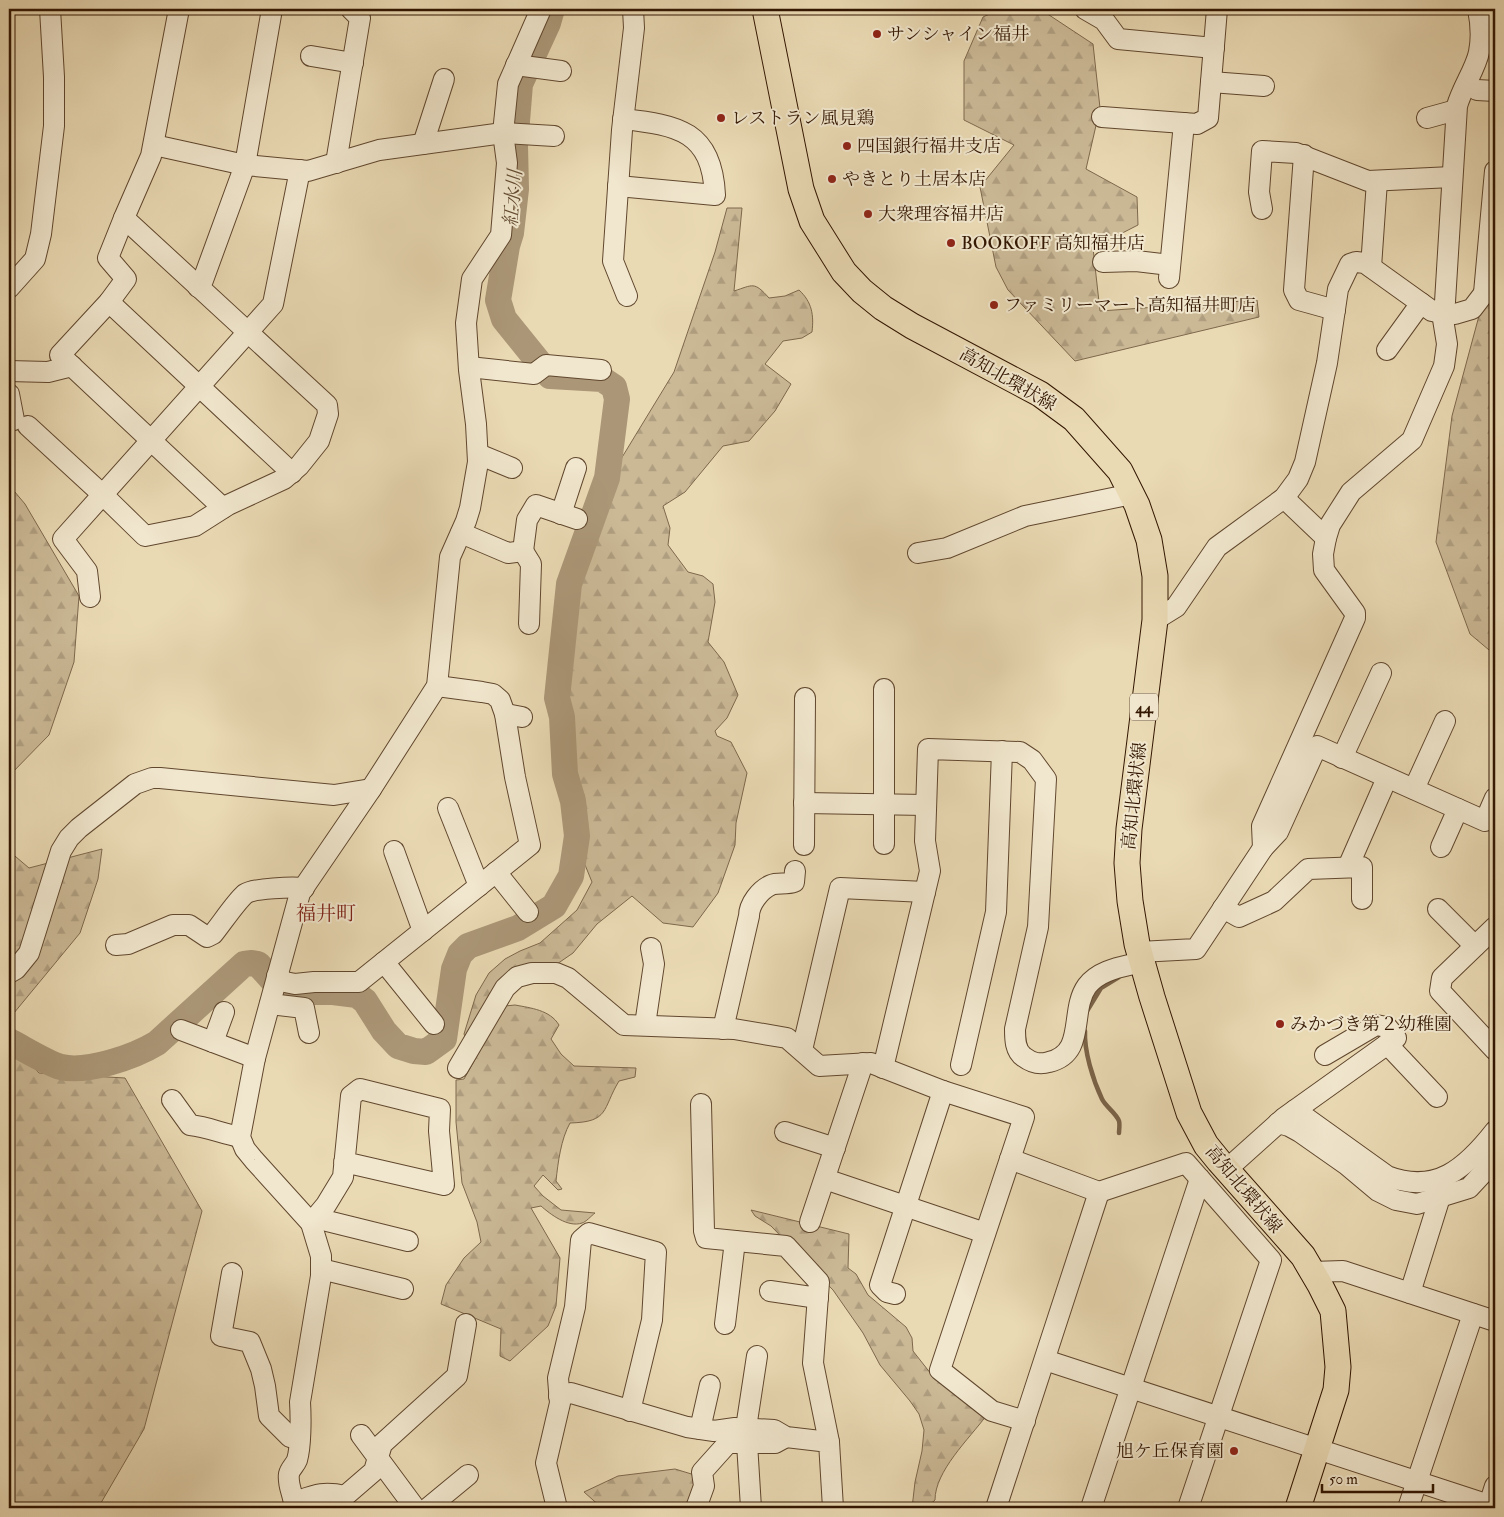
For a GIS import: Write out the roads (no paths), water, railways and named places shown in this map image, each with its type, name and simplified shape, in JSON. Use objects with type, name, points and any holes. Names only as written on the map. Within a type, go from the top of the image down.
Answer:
[{"type":"main road","name":"高知北環状線","points":[[764,9],[802,190],[812,221],[844,272],[862,291],[883,308],[912,326],[1040,394],[1074,419],[1120,471],[1132,494],[1149,540],[1155,576],[1155,620],[1129,829],[1127,863],[1130,900],[1141,957],[1157,1015],[1189,1113],[1206,1145],[1302,1256],[1333,1311],[1338,1367],[1336,1390],[1298,1508]]},
{"type":"street","points":[[11,282],[35,258],[41,234],[54,126],[54,77],[50,9]]},
{"type":"street","points":[[179,9],[151,156],[108,258],[126,279],[109,302],[60,355],[223,508]]},
{"type":"street","points":[[198,287],[203,280],[245,164],[272,9]]},
{"type":"street","points":[[336,163],[360,18],[351,9]]},
{"type":"street","points":[[466,1324],[457,1376],[382,1444],[374,1471],[345,1496],[321,1493],[294,1505],[289,1484],[289,1474],[297,1460],[300,1402],[321,1269],[321,1256],[313,1221],[254,1160],[245,1149],[240,1137],[255,1058],[300,893],[371,789],[437,686],[450,557],[466,522],[473,495],[478,454],[466,324],[472,279],[500,235],[507,163],[503,134],[508,84],[541,9]]},
{"type":"street","points":[[627,296],[613,261],[623,119],[634,28],[632,9]]},
{"type":"street","points":[[1086,9],[1104,20],[1118,39],[1214,48]]},
{"type":"street","points":[[1102,117],[1197,124],[1208,118],[1217,9]]},
{"type":"street","points":[[1263,848],[1262,826],[1355,618],[1355,613],[1324,570],[1323,554],[1330,526],[1352,492],[1412,440],[1444,366],[1447,344],[1442,313],[1445,302],[1456,110],[1461,93],[1479,54],[1482,30],[1478,9]]},
{"type":"street","points":[[311,56],[352,63]]},
{"type":"street","points":[[516,64],[561,71]]},
{"type":"street","points":[[423,144],[444,79]]},
{"type":"street","points":[[1211,82],[1264,86]]},
{"type":"street","points":[[1427,118],[1456,110]]},
{"type":"street","points":[[618,186],[715,195],[715,184],[710,163],[702,145],[692,136],[659,123],[623,119]]},
{"type":"street","points":[[1103,262],[1136,262],[1170,272],[1184,123]]},
{"type":"street","points":[[154,145],[245,164],[308,171],[379,150],[503,134],[554,136]]},
{"type":"street","points":[[1262,209],[1259,192],[1262,151],[1304,155],[1368,181],[1452,177]]},
{"type":"street","points":[[1304,155],[1294,290],[1299,300],[1335,310]]},
{"type":"street","points":[[90,597],[87,571],[63,539],[273,304],[300,170]]},
{"type":"street","points":[[1155,620],[1176,607],[1217,547],[1284,498],[1298,479],[1305,462],[1327,362],[1338,289],[1350,264],[1356,262],[1365,263],[1432,311],[1442,313],[1455,314],[1472,309],[1490,286],[1495,171]]},
{"type":"street","points":[[1371,267],[1377,181]]},
{"type":"street","points":[[9,394],[21,423],[103,495],[145,536],[195,526],[223,508],[284,479],[299,466],[319,441],[328,414],[327,405],[124,218]]},
{"type":"street","points":[[109,302],[292,473]]},
{"type":"street","points":[[1387,350],[1421,303]]},
{"type":"street","points":[[469,367],[534,374],[546,365],[601,370]]},
{"type":"street","points":[[9,371],[48,372],[72,366]]},
{"type":"street","points":[[478,454],[512,468]]},
{"type":"street","points":[[529,624],[531,564],[523,551],[527,520],[536,505],[569,517],[576,468]]},
{"type":"street","points":[[918,553],[947,548],[1025,516],[1132,494]]},
{"type":"street","points":[[1284,498],[1326,538]]},
{"type":"street","points":[[461,533],[508,553],[523,551]]},
{"type":"street","points":[[1342,758],[1381,673]]},
{"type":"street","points":[[274,988],[285,982],[295,984],[359,982],[530,845],[515,777],[514,715],[493,694],[437,686]]},
{"type":"street","points":[[884,689],[884,844]]},
{"type":"street","points":[[804,845],[805,698]]},
{"type":"street","points":[[1414,790],[1445,721]]},
{"type":"street","points":[[883,1068],[930,871],[925,841],[928,749],[1020,752],[1032,760],[1046,779],[1038,927],[1014,1029],[1015,1040],[1021,1055],[1032,1062],[1042,1064],[1064,1056],[1072,1045],[1080,1001],[1087,986],[1103,972],[1141,957],[1196,950],[1263,848],[1278,832],[1317,746],[1486,821],[1495,798]]},
{"type":"street","points":[[961,1065],[996,912],[1002,751]]},
{"type":"street","points":[[9,972],[16,968],[29,953],[62,851],[69,838],[135,784],[152,778],[160,778],[334,795],[371,789]]},
{"type":"street","points":[[1348,867],[1387,778]]},
{"type":"street","points":[[804,802],[926,804]]},
{"type":"street","points":[[448,808],[479,886]]},
{"type":"street","points":[[1441,847],[1458,809]]},
{"type":"street","points":[[394,851],[423,931]]},
{"type":"street","points":[[1223,908],[1239,917],[1274,901],[1308,869],[1362,867],[1362,898]]},
{"type":"street","points":[[724,1029],[750,916],[749,910],[757,896],[772,885],[794,882],[795,871]]},
{"type":"street","points":[[496,872],[528,912]]},
{"type":"street","points":[[116,945],[128,944],[173,925],[189,925],[207,938],[213,934],[246,893],[265,889],[304,888]]},
{"type":"street","points":[[802,1050],[840,888],[924,892]]},
{"type":"street","points":[[1438,909],[1475,946]]},
{"type":"street","points":[[1494,930],[1442,978],[1440,991],[1495,1050]]},
{"type":"street","points":[[645,1025],[654,964],[651,948]]},
{"type":"street","points":[[384,962],[434,1024]]},
{"type":"street","points":[[458,1068],[505,988],[517,977],[532,973],[556,973],[568,978],[624,1025],[724,1029],[787,1038],[819,1066],[871,1063],[943,1091],[1024,1117],[940,1370],[992,1411],[1025,1421]]},
{"type":"street","points":[[274,988],[304,1008],[309,1033]]},
{"type":"street","points":[[213,1042],[224,1012]]},
{"type":"street","points":[[1226,1170],[1278,1123],[1396,1038],[1387,1027],[1376,1025],[1324,1055]]},
{"type":"street","points":[[181,1030],[255,1058]]},
{"type":"street","points":[[1387,1044],[1437,1097]]},
{"type":"street","points":[[810,1222],[863,1063]]},
{"type":"street","points":[[313,1221],[326,1205],[343,1177],[344,1162],[351,1096],[360,1089],[440,1110],[444,1184],[344,1162]]},
{"type":"street","points":[[895,1294],[887,1292],[880,1285],[943,1091]]},
{"type":"street","points":[[172,1100],[190,1125],[209,1127],[240,1137]]},
{"type":"street","points":[[700,1104],[704,1231],[706,1238],[786,1246],[819,1282],[813,1363],[830,1442],[833,1508]]},
{"type":"street","points":[[1295,1110],[1387,1176],[1402,1182],[1416,1184],[1453,1173],[1467,1162],[1495,1131]]},
{"type":"street","points":[[1278,1123],[1300,1132],[1347,1165],[1378,1191],[1396,1200],[1417,1204],[1469,1188],[1495,1160]]},
{"type":"street","points":[[785,1132],[835,1148]]},
{"type":"street","points":[[1010,1159],[1099,1192],[1186,1163],[1271,1260],[1188,1508]]},
{"type":"street","points":[[824,1179],[986,1233]]},
{"type":"street","points":[[1091,1508],[1200,1179]]},
{"type":"street","points":[[996,1508],[1099,1192]]},
{"type":"street","points":[[1410,1293],[1440,1197]]},
{"type":"street","points":[[313,1221],[408,1241]]},
{"type":"street","points":[[557,1508],[546,1463],[560,1403],[558,1378],[575,1307],[580,1240],[589,1232],[656,1252],[652,1320],[630,1410]]},
{"type":"street","points":[[725,1324],[735,1242]]},
{"type":"street","points":[[321,1269],[403,1289]]},
{"type":"street","points":[[1312,1272],[1344,1271],[1495,1321]]},
{"type":"street","points":[[232,1273],[222,1336],[250,1342],[261,1369],[269,1416],[290,1436],[299,1439]]},
{"type":"street","points":[[770,1292],[818,1298]]},
{"type":"street","points":[[1408,1508],[1473,1314]]},
{"type":"street","points":[[751,1508],[747,1436],[757,1356]]},
{"type":"street","points":[[1045,1360],[1417,1482],[1492,1502]]},
{"type":"street","points":[[700,1429],[710,1385]]},
{"type":"street","points":[[559,1396],[571,1393],[700,1429],[714,1431],[727,1428],[747,1436],[775,1443],[786,1437],[830,1442]]},
{"type":"street","points":[[361,1435],[415,1508]]},
{"type":"street","points":[[696,1508],[704,1486],[702,1472],[724,1446],[747,1436]]},
{"type":"street","points":[[428,1508],[468,1475]]},
{"type":"waterway","name":"紅水川","points":[[9,1041],[61,1067],[84,1068],[97,1066],[136,1054],[157,1043],[244,964],[252,963],[258,964],[284,993],[292,996],[313,992],[357,995],[365,1001],[384,1031],[398,1046],[414,1051],[426,1052],[444,1039],[454,969],[460,954],[468,946],[518,928],[554,906],[571,876],[577,836],[573,801],[565,774],[562,717],[557,698],[569,584],[607,478],[617,399],[614,387],[602,379],[550,376],[504,319],[498,300],[511,233],[516,189],[515,146],[520,84],[548,23],[552,9]]},
{"type":"waterway","points":[[1087,1011],[1101,988],[1119,977]]},
{"type":"waterway","points":[[1085,1031],[1086,1047],[1092,1074],[1102,1099],[1119,1121],[1119,1133]]},
{"type":"place","name":"サンシャイン福井","points":[[877,34]]},
{"type":"place","name":"レストラン風見鶏","points":[[721,118]]},
{"type":"place","name":"四国銀行福井支店","points":[[847,146]]},
{"type":"place","name":"やきとり土居本店","points":[[832,179]]},
{"type":"place","name":"大衆理容福井店","points":[[868,214]]},
{"type":"place","name":"BOOKOFF 高知福井店","points":[[951,243]]},
{"type":"place","name":"ファミリーマート高知福井町店","points":[[994,305]]},
{"type":"place","name":"みかづき第２幼稚園","points":[[1280,1024]]},
{"type":"place","name":"旭ケ丘保育園","points":[[1234,1451]]},
{"type":"district","name":"福井町","points":[[326,913]]}]
